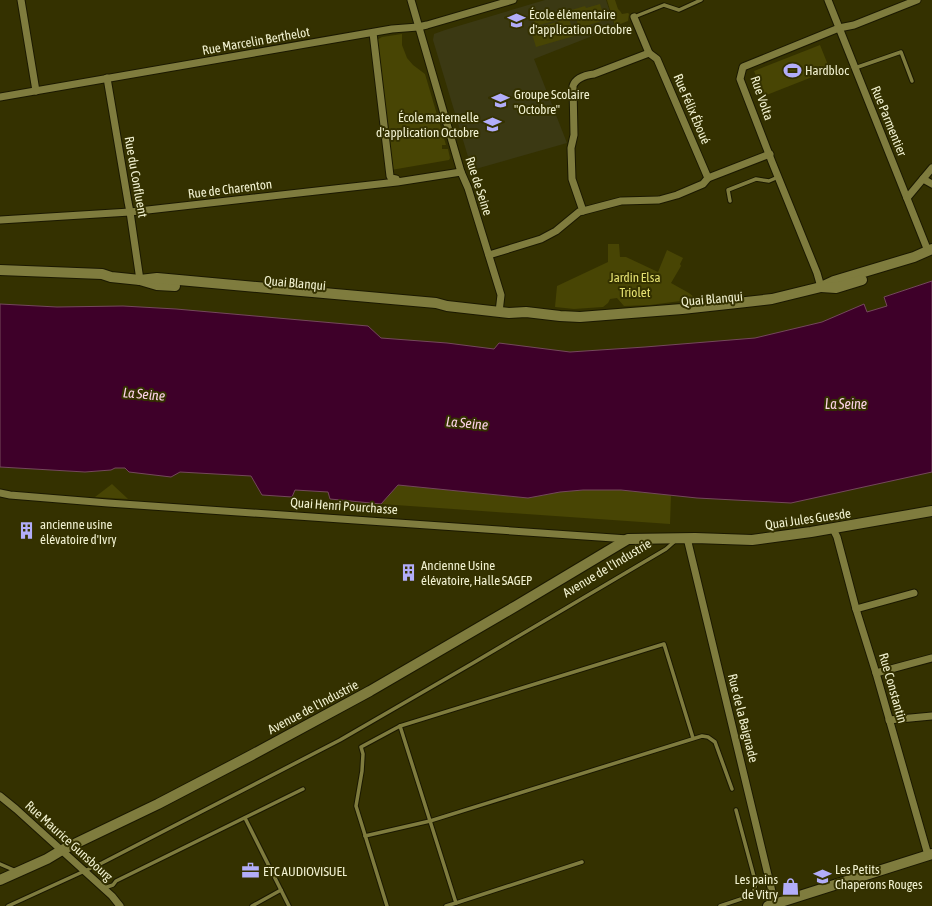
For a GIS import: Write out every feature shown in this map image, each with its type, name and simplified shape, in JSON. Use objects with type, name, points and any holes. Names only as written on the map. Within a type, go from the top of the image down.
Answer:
[{"type":"main road","name":"Quai Blanqui","points":[[0,270],[102,274],[111,277],[140,280],[157,285],[223,289],[416,307],[440,308],[447,306],[504,312],[523,319],[581,323],[753,308],[764,305],[772,298],[821,287],[836,288],[883,273],[931,252]]},
{"type":"main road","name":"Quai Blanqui","points":[[0,276],[96,281],[111,277]]},
{"type":"main road","name":"Quai Jules Guesde","points":[[682,538],[752,540],[833,529],[932,512]]},
{"type":"main road","name":"Quai Henri Pourchasse","points":[[628,539],[682,538]]},
{"type":"main road","name":"Avenue de l'Industrie","points":[[0,880],[47,859],[62,850],[158,804],[370,691],[628,539]]},
{"type":"main road","points":[[772,905],[931,853]]},
{"type":"street","points":[[21,0],[36,91]]},
{"type":"street","name":"Rue de Seine","points":[[411,0],[461,172],[468,188],[501,295],[504,312]]},
{"type":"street","name":"Rue Parmentier","points":[[828,0],[907,198],[931,252]]},
{"type":"street","name":"Rue Volta","points":[[821,287],[817,273],[740,79],[743,67],[839,28],[854,25],[917,0]]},
{"type":"street","name":"Rue Marcelin Berthelot","points":[[0,97],[400,28],[418,27],[509,1]]},
{"type":"street","name":"Rue Félix Éboué","points":[[634,17],[649,53],[657,59],[708,178]]},
{"type":"street","points":[[373,33],[390,176],[391,178],[396,179]]},
{"type":"street","points":[[583,211],[572,178],[571,148],[574,134],[574,82],[586,75],[594,74],[649,53]]},
{"type":"street","name":"Rue du Confluent","points":[[107,78],[140,280]]},
{"type":"street","points":[[489,255],[541,239],[556,231],[579,212],[621,202],[659,200],[677,195],[703,184],[708,178],[770,154]]},
{"type":"street","points":[[907,198],[932,168]]},
{"type":"street","name":"Rue de Charenton","points":[[0,220],[130,212],[396,182],[461,172]]},
{"type":"street","points":[[923,179],[932,184]]},
{"type":"street","name":"Quai Henri Pourchasse","points":[[0,493],[108,504],[628,539]]},
{"type":"street","name":"Rue Constantin","points":[[833,529],[837,537],[856,609],[931,853]]},
{"type":"street","name":"Rue de la Baignade","points":[[682,538],[772,905]]},
{"type":"street","points":[[856,609],[914,593]]},
{"type":"street","points":[[876,673],[932,658]]},
{"type":"street","points":[[890,720],[932,716]]},
{"type":"street","name":"Rue Maurice Gunsbourg","points":[[0,796],[4,803],[16,809],[112,896],[120,906]]},
{"type":"lane","points":[[634,17],[664,5],[679,10],[701,0]]},
{"type":"lane","points":[[855,68],[900,52],[912,81]]},
{"type":"lane","points":[[730,201],[728,190],[756,179],[769,181],[778,177]]},
{"type":"lane","name":"Avenue de l'Industrie","points":[[8,906],[102,863],[340,740],[473,663],[666,549],[682,538]]},
{"type":"lane","points":[[387,906],[364,836],[356,806],[362,771],[361,747],[400,726],[664,644],[693,738]]},
{"type":"lane","points":[[400,726],[456,903]]},
{"type":"lane","points":[[364,836],[430,821],[702,736],[708,737],[715,742],[732,789]]},
{"type":"lane","points":[[103,888],[113,885],[116,881],[303,789]]},
{"type":"lane","points":[[720,906],[747,897],[753,892],[756,884],[736,810]]},
{"type":"lane","points":[[245,818],[289,906]]},
{"type":"lane","points":[[446,906],[582,862]]},
{"type":"lane","points":[[0,864],[19,872]]},
{"type":"lane","points":[[252,906],[281,890]]},
{"type":"shaded area","name":"Groupe Scolaire \"Octobre\"","points":[[545,0],[606,0],[615,27],[534,59],[567,143],[472,170],[433,40],[434,34]]},
{"type":"green space","points":[[607,0],[615,0],[618,9],[622,14],[629,14],[628,21],[615,26]]},
{"type":"green space","points":[[600,4],[605,20],[579,28],[575,15],[536,26],[534,21],[585,6],[586,8]]},
{"type":"green space","points":[[569,18],[574,36],[536,47],[531,30]]},
{"type":"green space","points":[[402,34],[402,45],[407,58],[413,65],[425,74],[446,145],[442,145],[442,149],[448,149],[450,158],[449,160],[391,170],[375,41],[382,37]]},
{"type":"green space","name":"Hardbloc","points":[[820,45],[830,70],[764,96],[754,71]]},
{"type":"green space","name":"Jardin Elsa Triolet","points":[[608,244],[619,244],[620,257],[626,257],[658,272],[667,250],[683,258],[680,264],[681,266],[671,283],[689,293],[696,299],[650,305],[624,306],[617,298],[610,299],[603,307],[574,309],[555,307],[557,286],[608,262]]},
{"type":"green space","points":[[112,484],[128,499],[95,497]]},
{"type":"green space","points":[[398,485],[528,498],[560,492],[583,490],[621,490],[671,495],[670,524],[381,504]]},
{"type":"water","name":"La Seine","points":[[932,281],[932,472],[791,503],[697,498],[621,490],[583,490],[560,492],[528,498],[398,485],[381,504],[330,499],[328,492],[295,490],[292,497],[262,495],[251,476],[180,472],[171,477],[129,472],[125,468],[85,472],[0,467],[0,304],[57,307],[123,306],[176,309],[368,326],[381,338],[447,343],[494,349],[499,343],[570,352],[755,338],[822,322],[864,304],[867,312],[887,306],[884,297]]},
{"type":"place","name":"École élémentaire d'application Octobre","points":[[516,21]]},
{"type":"place","name":"Hardbloc","points":[[792,70]]},
{"type":"place","name":"Groupe Scolaire \"Octobre\"","points":[[501,101]]},
{"type":"place","name":"École maternelle d'application Octobre","points":[[492,124]]},
{"type":"place","name":"ancienne usine élévatoire d'Ivry","points":[[27,531]]},
{"type":"place","name":"Ancienne Usine élévatoire, Halle SAGEP","points":[[408,572]]},
{"type":"place","name":"ETC AUDIOVISUEL","points":[[250,871]]},
{"type":"place","name":"Les Petits Chaperons Rouges","points":[[822,876]]},
{"type":"place","name":"Les pains de Vitry","points":[[791,886]]}]
